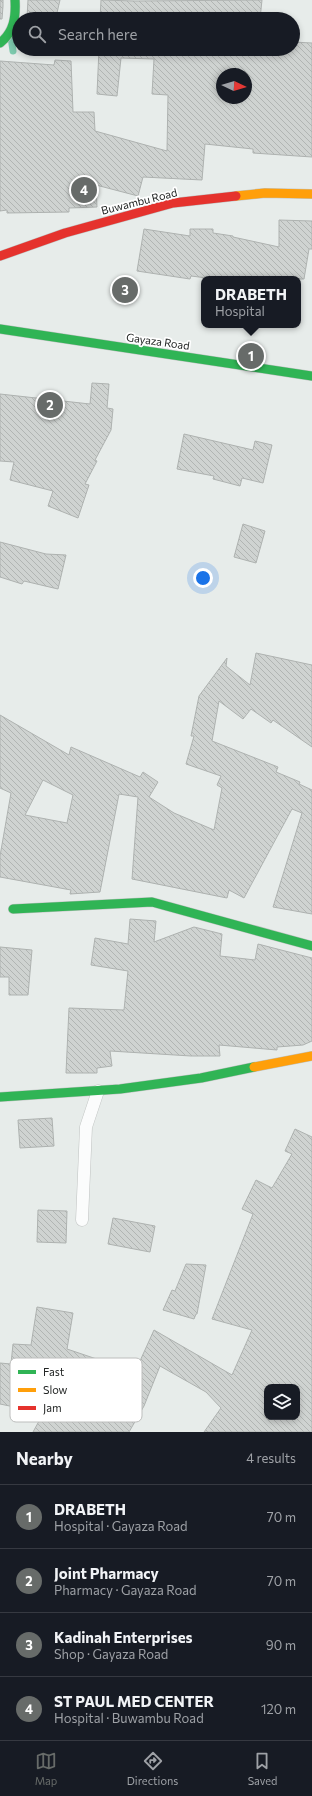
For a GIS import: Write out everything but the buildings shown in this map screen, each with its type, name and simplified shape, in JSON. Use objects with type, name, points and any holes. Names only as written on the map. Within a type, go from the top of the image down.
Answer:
[{"type":"street","points":[[15,0],[15,12]]},
{"type":"street","points":[[0,43],[4,40],[12,28]]},
{"type":"street","name":"Buwambu Road","points":[[0,256],[65,233],[173,203],[265,193],[312,194]]},
{"type":"street","name":"Gayaza Road","points":[[0,329],[312,376]]},
{"type":"street","points":[[12,909],[152,902],[312,946]]},
{"type":"street","points":[[0,1097],[98,1091],[201,1078],[312,1056]]},
{"type":"lane","points":[[82,1220],[86,1127],[98,1091]]},
{"type":"waterway","points":[[11,37],[12,44]]},
{"type":"traffic: fast","points":[[15,0],[15,12]]},
{"type":"traffic: fast","points":[[0,43],[5,39],[12,26]]},
{"type":"traffic: fast","points":[[0,329],[312,376]]},
{"type":"traffic: fast","points":[[13,909],[152,902],[312,946]]},
{"type":"traffic: fast","points":[[0,1097],[120,1089],[201,1078],[254,1067]]},
{"type":"traffic: slow","points":[[236,196],[265,193],[312,194]]},
{"type":"traffic: slow","points":[[254,1067],[312,1056]]},
{"type":"traffic: jam","points":[[0,256],[65,233],[173,203],[236,196]]},
{"type":"place","name":"ST PAUL MED CENTER","points":[[84,190]]},
{"type":"place","name":"Kadinah Enterprises","points":[[125,290]]},
{"type":"place","name":"DRABETH","points":[[251,356]]},
{"type":"place","name":"Joint Pharmacy","points":[[50,405]]}]
